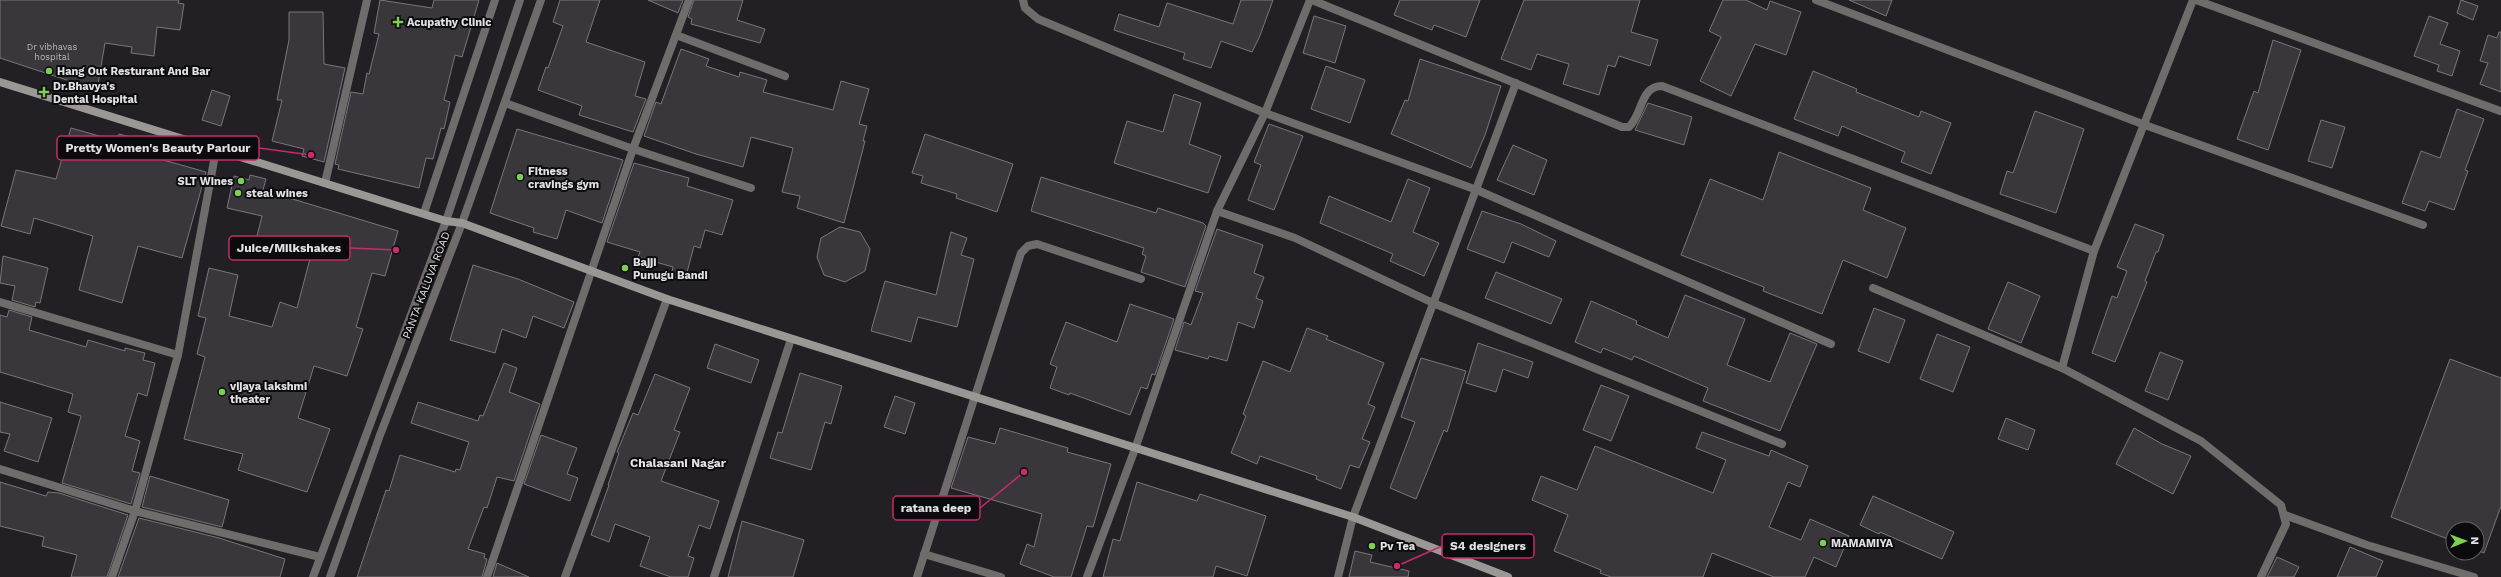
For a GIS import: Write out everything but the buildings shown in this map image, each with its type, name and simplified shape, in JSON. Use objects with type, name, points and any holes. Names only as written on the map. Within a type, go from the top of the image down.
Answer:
[{"type":"main road","points":[[0,82],[446,221],[462,223],[592,273],[667,299],[1135,449],[1353,517],[1508,577]]},
{"type":"street","points":[[325,183],[367,0]]},
{"type":"street","points":[[424,213],[495,0]]},
{"type":"street","name":"PANTA KALUVA ROAD","points":[[313,577],[446,221],[520,0]]},
{"type":"street","name":"PANTA KALUVA ROAD","points":[[330,577],[380,435],[462,223],[541,0]]},
{"type":"street","points":[[487,577],[592,273],[633,149],[689,0]]},
{"type":"street","points":[[1022,0],[1025,8],[1038,19],[1265,113],[1477,190],[1831,344]]},
{"type":"street","points":[[1087,577],[1135,449],[1216,211],[1265,113],[1311,0],[1625,128],[1629,127],[1635,121],[1648,91],[1654,86],[1662,86],[2094,251]]},
{"type":"street","points":[[1816,0],[2145,125],[2423,226]]},
{"type":"street","points":[[2062,368],[2094,251],[2145,125],[2193,0]]},
{"type":"street","points":[[2196,0],[2500,111]]},
{"type":"street","points":[[676,35],[785,76]]},
{"type":"street","points":[[1338,577],[1353,517],[1516,83]]},
{"type":"street","points":[[505,103],[633,149],[751,188]]},
{"type":"street","points":[[112,577],[135,511],[178,355],[216,150]]},
{"type":"street","points":[[1216,211],[1295,238],[1433,303],[1782,444]]},
{"type":"street","points":[[917,577],[973,397],[1021,253],[1028,246],[1037,244],[1141,279]]},
{"type":"street","points":[[1873,288],[2062,368],[2201,441],[2280,505],[2285,515],[2286,524],[2261,577]]},
{"type":"street","points":[[565,577],[667,299]]},
{"type":"street","points":[[0,302],[178,355]]},
{"type":"street","points":[[714,577],[791,338]]},
{"type":"street","points":[[0,469],[135,511],[320,557]]},
{"type":"street","points":[[2285,515],[2367,545],[2474,577]]},
{"type":"street","points":[[924,554],[1001,577]]},
{"type":"place","name":"Acupathy Clinic","points":[[398,22]]},
{"type":"place","name":"Hang Out Resturant And Bar","points":[[49,71]]},
{"type":"place","name":"Dr.Bhavya's Dental Hospital","points":[[44,92]]},
{"type":"place","name":"Pretty Women's Beauty Parlour","points":[[311,155]]},
{"type":"place","name":"Fitness cravings gym","points":[[520,177]]},
{"type":"place","name":"SLT Wines","points":[[241,181]]},
{"type":"place","name":"steal wines","points":[[238,193]]},
{"type":"place","name":"Juice/Milkshakes","points":[[396,250]]},
{"type":"place","name":"Bajji Punugu Bandi","points":[[625,268]]},
{"type":"place","name":"vijaya lakshmi theater","points":[[222,392]]},
{"type":"place","name":"ratana deep","points":[[1024,472]]},
{"type":"place","name":"MAMAMIYA","points":[[1823,543]]},
{"type":"place","name":"Pv Tea","points":[[1372,546]]},
{"type":"place","name":"S4 designers","points":[[1397,566]]},
{"type":"district","name":"Chalasani Nagar","points":[[678,463]]}]
